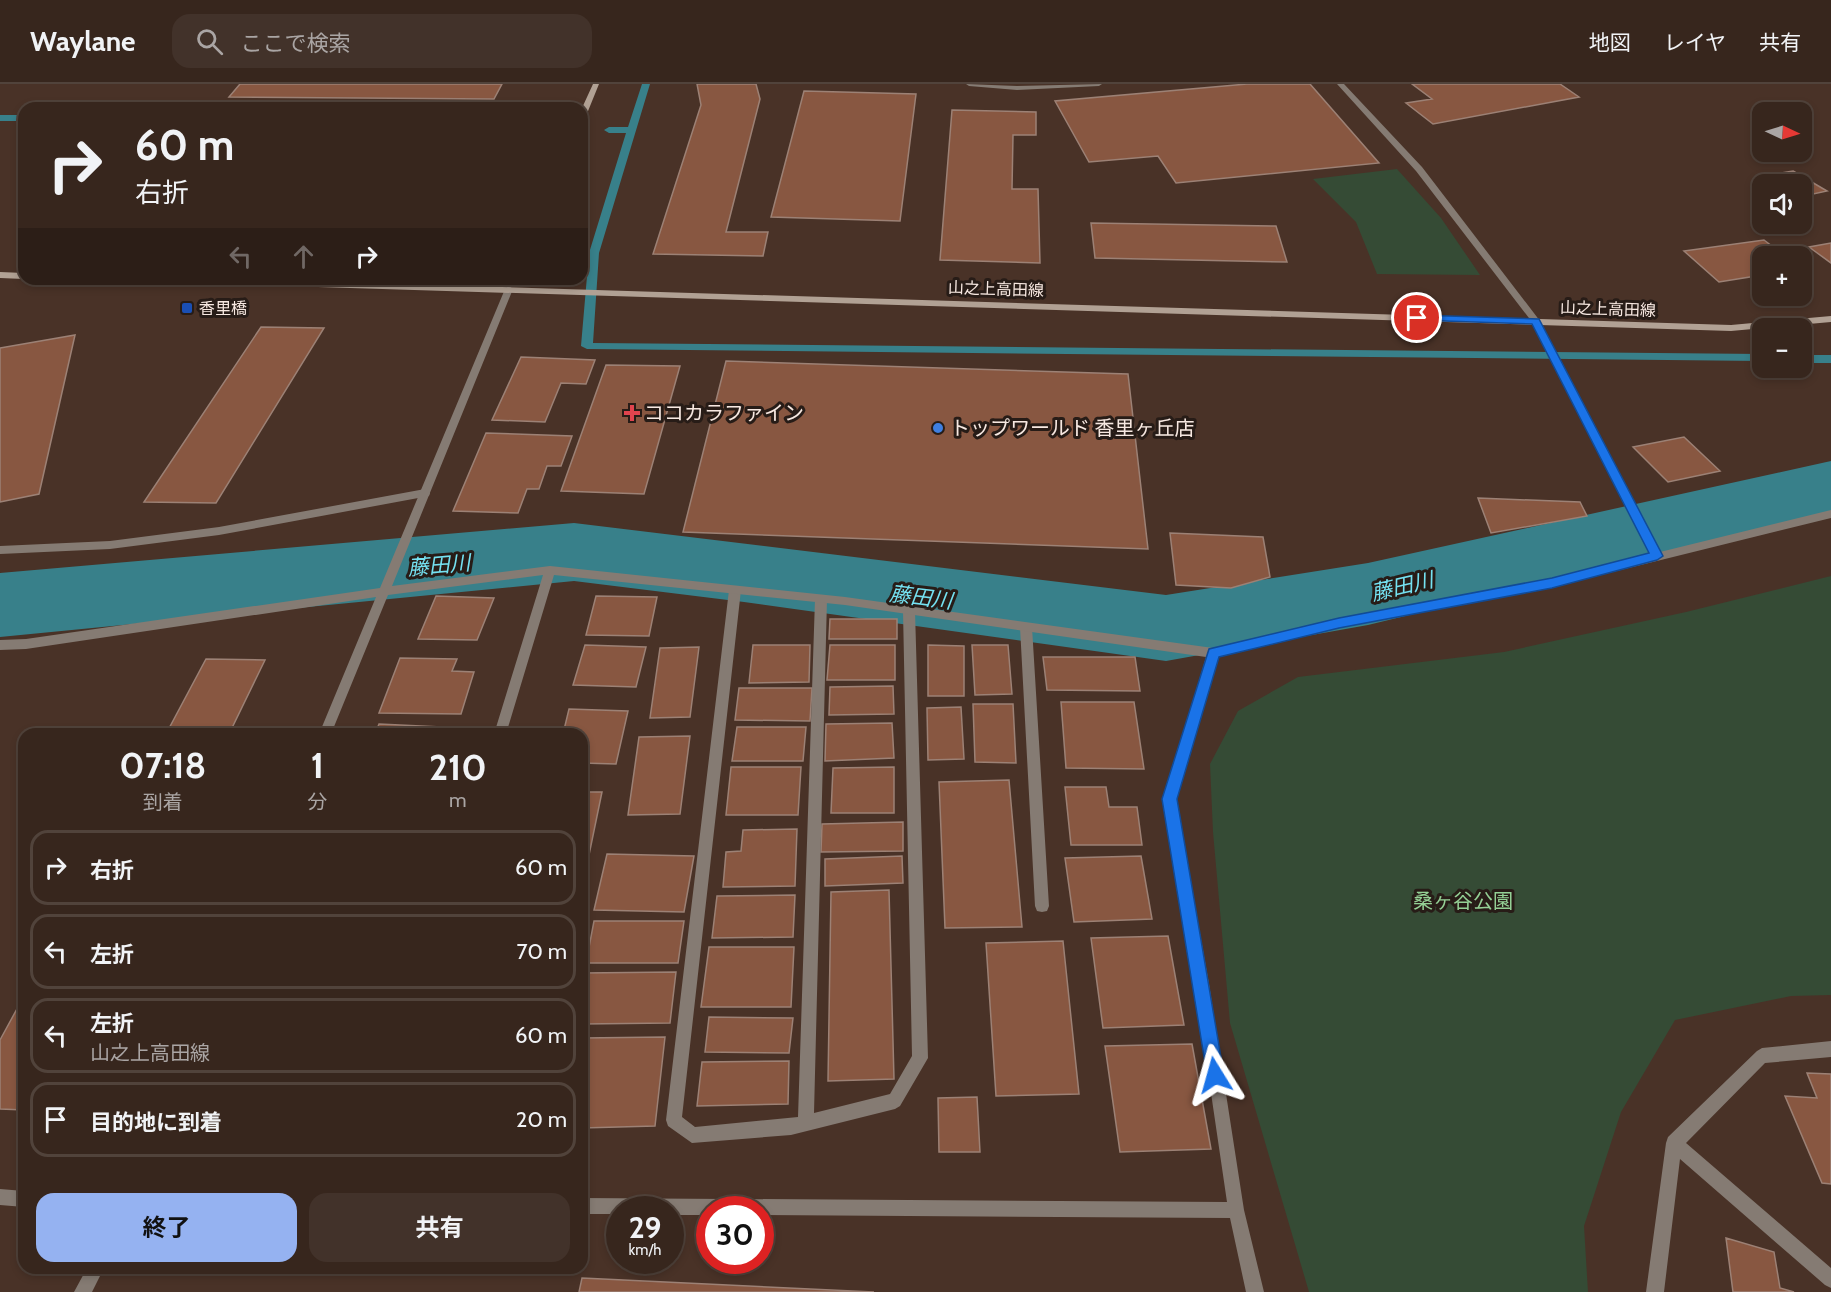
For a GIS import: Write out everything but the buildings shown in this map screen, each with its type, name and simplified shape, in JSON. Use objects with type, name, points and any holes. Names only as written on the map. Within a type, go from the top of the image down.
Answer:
[{"type":"street","points":[[588,102],[596,84]]},
{"type":"street","points":[[969,84],[1017,88],[1100,84]]},
{"type":"street","points":[[1340,84],[1419,170],[1536,321],[1657,556]]},
{"type":"street","points":[[0,275],[18,276]]},
{"type":"street","name":"山之上高田線","points":[[369,285],[1731,328],[1831,320]]},
{"type":"street","points":[[328,728],[511,285]]},
{"type":"street","points":[[0,550],[110,545],[219,531],[425,494]]},
{"type":"street","points":[[0,645],[26,645],[385,591],[550,570],[821,599],[1214,653],[1339,623],[1552,583],[1831,514]]},
{"type":"street","points":[[502,728],[550,570]]},
{"type":"street","points":[[735,590],[674,1120],[693,1135],[791,1127],[895,1101],[920,1058],[909,611]]},
{"type":"street","points":[[806,1123],[821,599]]},
{"type":"street","points":[[1026,627],[1042,906]]},
{"type":"street","points":[[1214,653],[1170,799],[1202,984],[1236,1210],[1255,1292]]},
{"type":"street","points":[[1655,1292],[1674,1143],[1762,1056],[1831,1049]]},
{"type":"street","points":[[1674,1143],[1831,1279]]},
{"type":"street","points":[[0,1197],[18,1198]]},
{"type":"street","points":[[588,1206],[1236,1210]]},
{"type":"street","points":[[84,1292],[93,1274]]},
{"type":"green space","points":[[1397,169],[1441,218],[1480,275],[1377,274],[1356,222],[1313,179]]},
{"type":"green space","name":"桑ヶ谷公園","points":[[1831,576],[1831,995],[1791,996],[1675,1020],[1621,1112],[1584,1226],[1588,1292],[1309,1292],[1230,1023],[1213,832],[1210,764],[1238,711],[1298,677],[1504,652],[1686,612]]},
{"type":"waterway","points":[[632,130],[646,84]]},
{"type":"waterway","points":[[0,118],[18,118]]},
{"type":"waterway","points":[[609,130],[632,130]]},
{"type":"waterway","points":[[632,130],[594,253],[587,346],[1752,358]]},
{"type":"waterway","points":[[1812,359],[1831,359]]},
{"type":"waterway","name":"藤田川","points":[[0,605],[574,552],[744,572],[1166,628],[1368,594],[1831,487]]},
{"type":"place","name":"香里橋","points":[[187,308]]},
{"type":"place","name":"ココカラファイン","points":[[632,413]]},
{"type":"place","name":"トップワールド 香里ヶ丘店","points":[[938,428]]},
{"type":"route","points":[[1215,1075],[1202,984],[1170,799],[1214,653],[1339,623],[1552,583],[1657,556],[1536,321],[1417,318]]}]
